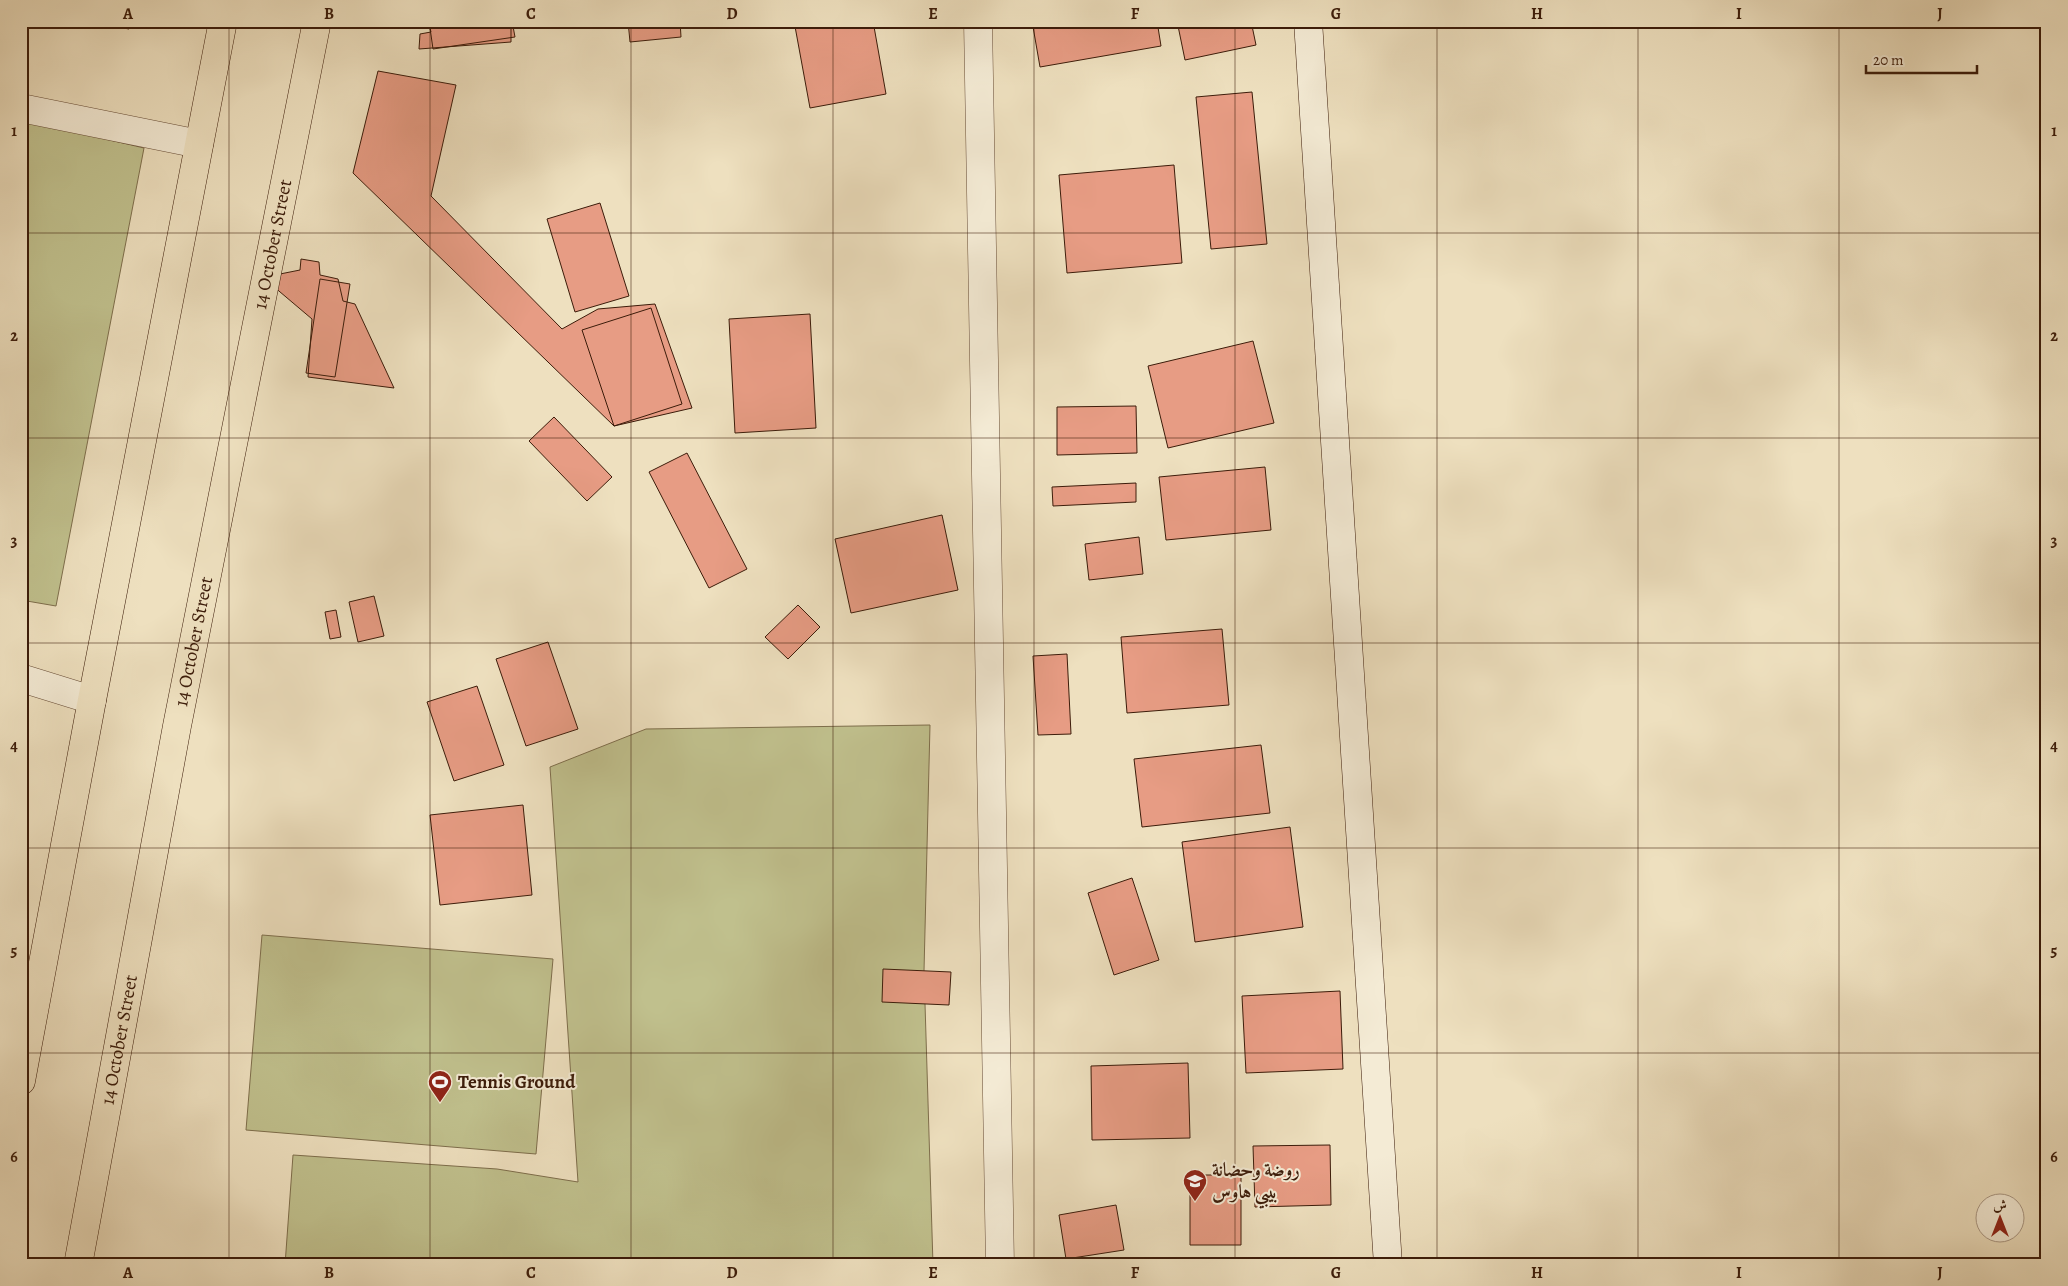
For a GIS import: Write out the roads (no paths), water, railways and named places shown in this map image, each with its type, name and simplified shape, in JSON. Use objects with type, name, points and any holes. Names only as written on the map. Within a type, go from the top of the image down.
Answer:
[{"type":"main road","points":[[21,1081],[92,700],[223,21]]},
{"type":"main road","name":"14 October Street","points":[[78,1265],[177,726],[317,21]]},
{"type":"street","points":[[978,21],[1000,1265]]},
{"type":"street","points":[[1308,21],[1388,1265]]},
{"type":"street","points":[[21,108],[199,144]]},
{"type":"street","points":[[21,678],[92,700]]},
{"type":"place","name":"Tennis Ground","points":[[440,1103]]},
{"type":"place","name":"روضة وحضانة بيبي هاوس","points":[[1195,1202]]}]
